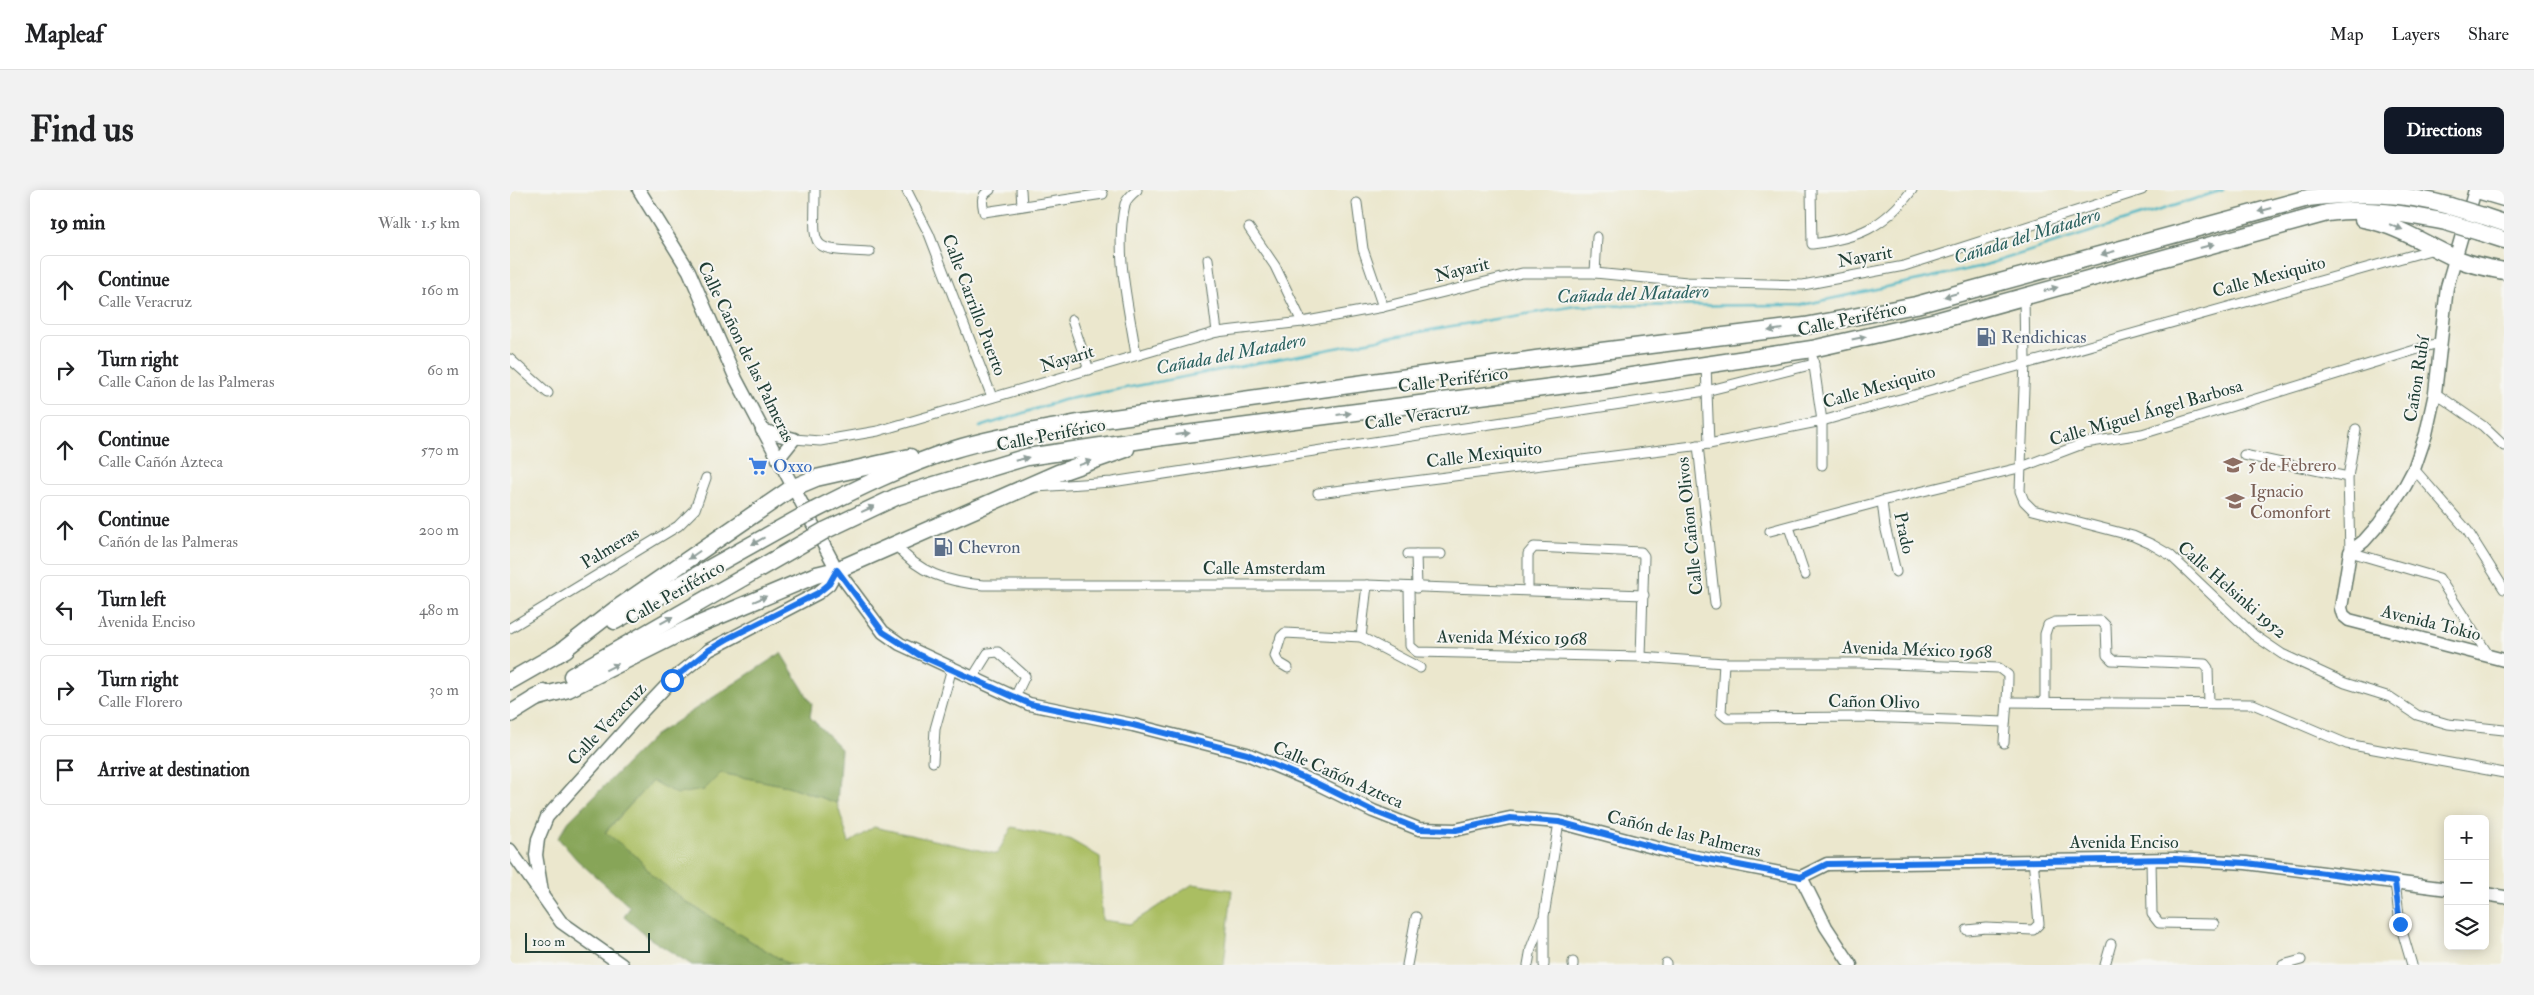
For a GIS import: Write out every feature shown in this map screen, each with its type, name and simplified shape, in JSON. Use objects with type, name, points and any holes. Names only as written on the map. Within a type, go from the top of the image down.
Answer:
[{"type":"highway","points":[[2308,198],[2328,190]]},
{"type":"highway","points":[[2476,190],[2503,197]]},
{"type":"highway","name":"Calle Periférico","points":[[510,681],[807,514],[893,472],[954,450],[1017,434],[1078,423],[1536,359],[1806,326],[1916,305],[2308,198],[2371,192],[2411,196],[2448,214]]},
{"type":"highway","name":"Calle Periférico","points":[[510,714],[643,634],[818,534],[898,496],[999,464],[1074,448],[1598,381],[1706,365],[1813,356],[2327,213],[2349,210],[2448,214]]},
{"type":"highway","points":[[2448,214],[2481,224],[2504,240]]},
{"type":"highway","points":[[2262,232],[2325,220],[2361,219],[2386,224],[2456,258],[2504,272]]},
{"type":"highway","points":[[2481,224],[2504,223]]},
{"type":"highway","points":[[535,698],[568,689],[688,629],[816,575],[837,570],[1023,488],[1104,456],[1162,437]]},
{"type":"highway","points":[[558,654],[616,609],[792,488],[816,478],[846,470],[954,450]]},
{"type":"main road","name":"Calle Cañon de las Palmeras","points":[[639,190],[689,271],[736,379],[837,570],[883,632]]},
{"type":"main road","name":"Cañon Rubí","points":[[2350,552],[2364,541],[2379,524],[2405,486],[2414,469],[2426,434],[2436,392],[2447,287],[2476,190]]},
{"type":"main road","points":[[762,430],[794,439],[778,459]]},
{"type":"main road","name":"Avenida Tokio","points":[[2350,552],[2341,608],[2343,615],[2349,620],[2504,660]]},
{"type":"main road","name":"Calle Veracruz","points":[[542,892],[536,854],[538,839],[547,817],[633,721],[672,680],[709,650],[818,593],[829,584],[837,570]]},
{"type":"main road","name":"Calle Cañón Azteca","points":[[883,632],[919,655],[973,677],[1030,704],[1133,725],[1247,754],[1314,782],[1373,811],[1419,829],[1456,830],[1510,818],[1559,822]]},
{"type":"main road","name":"Cañón de las Palmeras","points":[[1559,822],[1676,853],[1801,877]]},
{"type":"main road","points":[[510,850],[562,922],[622,965]]},
{"type":"main road","name":"Avenida Enciso","points":[[1801,877],[1827,864],[2033,859],[2151,859],[2246,863],[2444,888]]},
{"type":"main road","points":[[1801,877],[1826,926],[1851,965]]},
{"type":"main road","points":[[2489,895],[2504,897]]},
{"type":"street","points":[[815,190],[815,239],[820,247],[827,250],[870,252]]},
{"type":"street","points":[[990,190],[985,193],[981,200],[984,212],[1103,194]]},
{"type":"street","points":[[1021,190],[1022,206]]},
{"type":"street","points":[[1811,190],[1812,244],[1848,238],[1876,226],[1890,216],[1912,190]]},
{"type":"street","name":"Nayarit","points":[[794,439],[820,441],[878,431],[1217,332],[1302,322],[1383,307],[1522,273],[1595,273],[1687,282],[1803,285],[1904,266],[2142,190]]},
{"type":"street","name":"Calle Carrillo Puerto","points":[[907,191],[925,224],[992,398]]},
{"type":"street","points":[[1134,192],[1126,203],[1122,240],[1124,278],[1136,355]]},
{"type":"street","points":[[1357,203],[1364,250],[1383,307]]},
{"type":"street","points":[[1249,228],[1275,266],[1302,322]]},
{"type":"street","points":[[1595,273],[1598,237]]},
{"type":"street","name":"Calle Mexiquito","points":[[1318,492],[1709,444],[1822,421],[2025,362],[2437,248]]},
{"type":"street","points":[[1208,259],[1217,332]]},
{"type":"street","points":[[2020,468],[2025,362],[2024,296]]},
{"type":"street","points":[[1072,320],[1088,370]]},
{"type":"street","name":"Calle Miguel Ángel Barbosa","points":[[1770,531],[1882,501],[2020,468],[2085,443],[2142,434],[2441,342]]},
{"type":"street","points":[[1813,356],[1822,421],[1822,465]]},
{"type":"street","name":"Calle Veracruz","points":[[1023,488],[1112,482],[1706,391],[1813,356]]},
{"type":"street","points":[[510,359],[548,393]]},
{"type":"street","name":"Calle Cañon Olivos","points":[[1706,365],[1709,444]]},
{"type":"street","points":[[2436,392],[2483,426],[2504,446]]},
{"type":"street","points":[[2356,429],[2348,477],[2350,552],[2438,578],[2489,656]]},
{"type":"street","name":"Calle Cañon Olivos","points":[[1698,445],[1715,604]]},
{"type":"street","points":[[2244,455],[2348,477]]},
{"type":"street","name":"Calle Helsinki 1952","points":[[2020,468],[2020,491],[2024,501],[2033,510],[2133,536],[2170,555],[2254,635],[2282,654],[2345,683],[2390,697],[2417,715],[2448,724],[2504,730]]},
{"type":"street","points":[[2414,469],[2467,530],[2504,589]]},
{"type":"street","name":"Palmeras","points":[[510,628],[678,526],[695,509],[706,478]]},
{"type":"street","name":"Prado","points":[[1882,501],[1885,526],[1896,572]]},
{"type":"street","points":[[1789,527],[1805,575]]},
{"type":"street","name":"Calle Amsterdam","points":[[896,545],[910,561],[930,573],[962,583],[983,585],[1367,585],[1413,588],[1644,594]]},
{"type":"street","points":[[1528,590],[1528,554],[1534,547],[1641,552],[1644,556],[1641,657]]},
{"type":"street","name":"Avenida México 1968","points":[[1441,554],[1412,554],[1413,588],[1410,646],[1417,652],[1641,657],[1724,663],[1862,663],[1999,668],[2008,675],[2008,702]]},
{"type":"street","points":[[1361,637],[1367,585]]},
{"type":"street","points":[[2046,701],[2045,634],[2048,625],[2055,622],[2101,621],[2106,626],[2107,655],[2112,660],[2205,664],[2208,668],[2209,703]]},
{"type":"street","points":[[1288,668],[1278,662],[1275,656],[1283,633],[1361,637],[1420,668]]},
{"type":"street","points":[[973,677],[988,653],[998,652],[1025,676],[1015,697]]},
{"type":"street","name":"Cañon Olivo","points":[[1724,663],[1721,713],[1723,716],[1862,717],[2004,722]]},
{"type":"street","points":[[933,762],[934,729],[952,668]]},
{"type":"street","points":[[2004,742],[2004,722],[2008,702],[2253,704],[2355,746],[2504,773]]},
{"type":"street","points":[[1544,965],[1544,916],[1559,822]]},
{"type":"street","points":[[1966,930],[1986,928],[2033,930],[2037,928],[2039,924],[2033,859]]},
{"type":"street","points":[[2151,859],[2152,914],[2154,920],[2158,923],[2214,924]]},
{"type":"street","points":[[2395,882],[2400,924],[2412,965]]},
{"type":"street","points":[[1528,965],[1531,948],[1544,916]]},
{"type":"street","points":[[1407,965],[1416,917]]},
{"type":"street","points":[[2105,965],[2111,944]]},
{"type":"street","points":[[2283,965],[2301,960]]},
{"type":"green space","points":[[781,653],[812,704],[810,717],[841,749],[837,803],[788,786],[721,773],[704,790],[677,794],[652,781],[605,832],[636,856],[653,876],[686,902],[790,965],[692,965],[649,938],[624,917],[630,907],[577,860],[558,838],[569,821],[654,736]]},
{"type":"green space","points":[[720,773],[788,786],[837,803],[849,843],[874,827],[997,854],[1012,827],[1069,839],[1100,857],[1102,920],[1130,924],[1193,884],[1232,890],[1224,965],[790,965],[683,900],[653,876],[636,856],[605,833],[652,781],[704,790]]},
{"type":"waterway","name":"Cañada del Matadero","points":[[980,427],[1063,400],[1446,327],[1576,306],[1802,305],[1979,267],[2223,190]]},
{"type":"place","name":"Rendichicas","points":[[1986,337]]},
{"type":"place","name":"5 de Febrero","points":[[2233,465]]},
{"type":"place","name":"Oxxo","points":[[758,466]]},
{"type":"place","name":"Ignacio Comonfort","points":[[2235,501]]},
{"type":"place","name":"Chevron","points":[[943,547]]},
{"type":"route","points":[[672,680],[709,650],[729,638],[818,593],[829,584],[837,570],[857,600],[883,632],[919,655],[973,677],[1030,704],[1133,725],[1247,754],[1314,782],[1373,811],[1419,829],[1456,830],[1510,818],[1559,822],[1676,853],[1801,877],[1827,864],[2033,859],[2175,859],[2246,863],[2395,882],[2400,924]]}]
